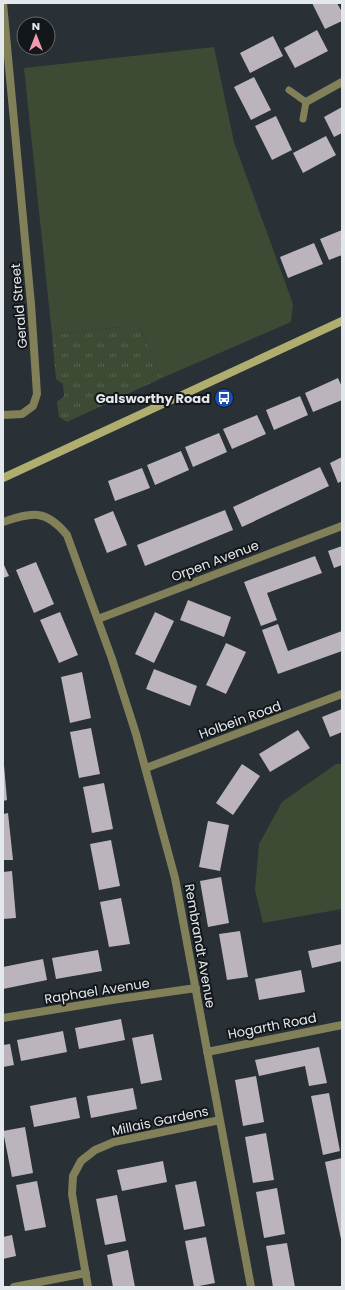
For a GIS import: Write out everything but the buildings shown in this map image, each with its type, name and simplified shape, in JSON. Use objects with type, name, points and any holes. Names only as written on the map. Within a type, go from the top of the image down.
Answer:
[{"type":"main road","points":[[3,478],[342,321]]},
{"type":"street","name":"Gerald Street","points":[[3,3],[5,45],[31,304],[37,394],[33,406],[22,414],[3,415]]},
{"type":"street","points":[[306,102],[342,82]]},
{"type":"street","points":[[3,522],[28,514],[48,517],[58,524],[67,535],[97,618]]},
{"type":"street","name":"Orpen Avenue","points":[[97,618],[342,526]]},
{"type":"street","name":"Rembrandt Avenue","points":[[97,618],[134,726],[175,878],[251,1287]]},
{"type":"street","name":"Holbein Road","points":[[146,768],[342,694]]},
{"type":"street","name":"Raphael Avenue","points":[[3,1018],[196,988]]},
{"type":"street","name":"Hogarth Road","points":[[207,1052],[342,1025]]},
{"type":"street","name":"Millais Gardens","points":[[88,1287],[72,1194],[73,1176],[81,1161],[95,1150],[114,1142],[220,1120]]},
{"type":"street","points":[[14,1287],[86,1274]]},
{"type":"lane","points":[[289,90],[306,102],[303,120]]},
{"type":"green space","points":[[214,47],[234,142],[293,304],[291,322],[162,378],[139,325],[52,335],[24,68]]},
{"type":"green space","points":[[139,325],[162,378],[67,422],[59,417],[57,402],[64,396],[63,384],[56,379],[52,335]]},
{"type":"green space","points":[[336,764],[342,764],[342,909],[263,923],[255,890],[259,844],[282,802]]},
{"type":"place","name":"Galsworthy Road","points":[[224,398]]}]
